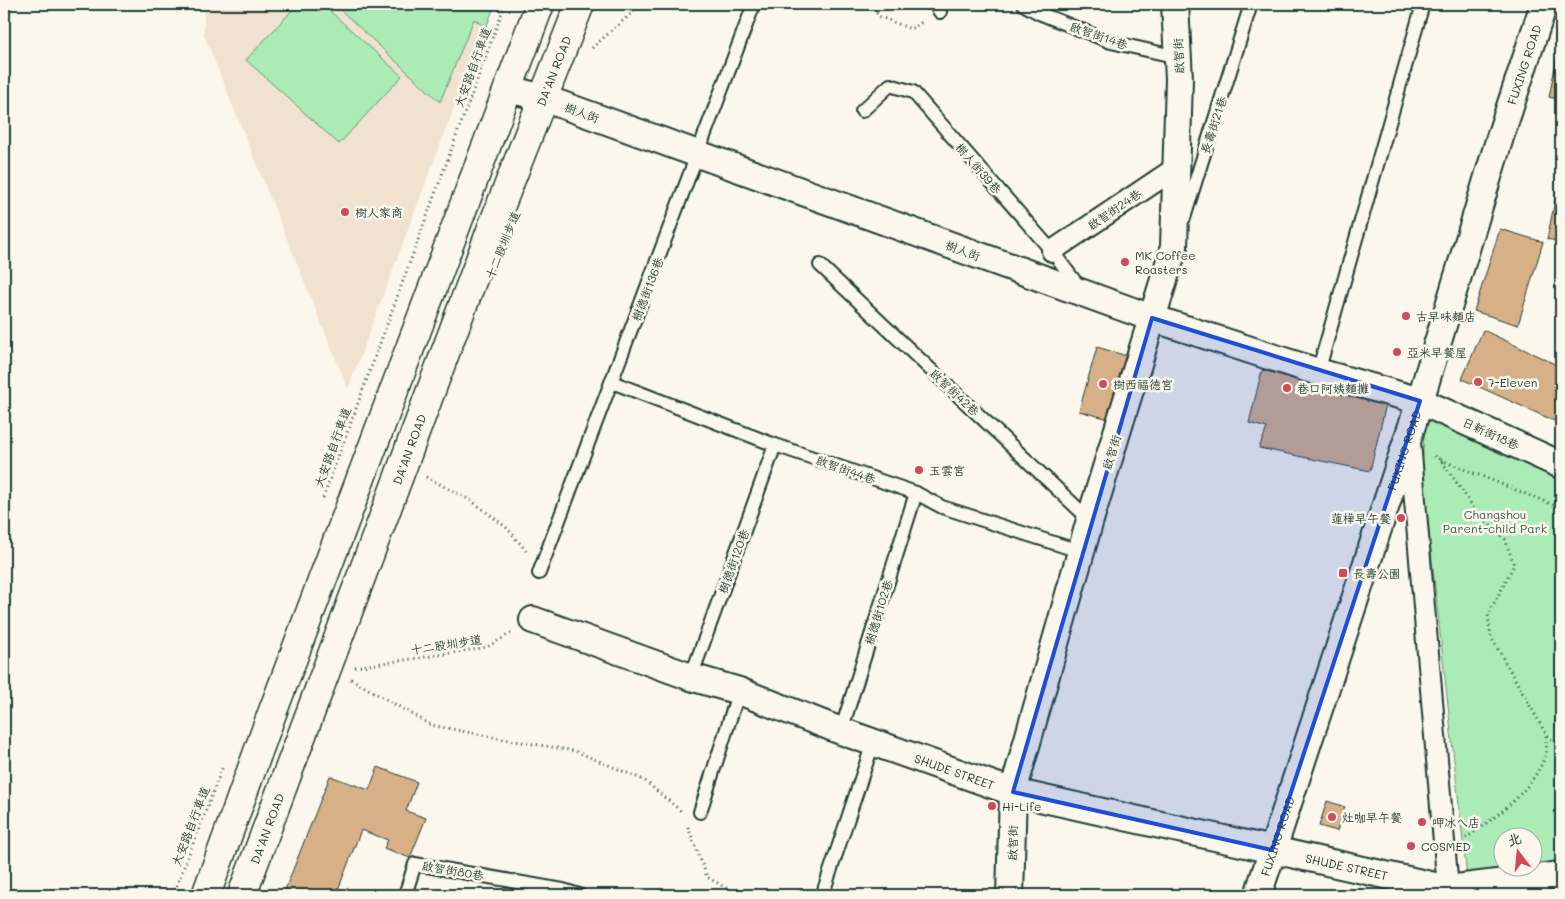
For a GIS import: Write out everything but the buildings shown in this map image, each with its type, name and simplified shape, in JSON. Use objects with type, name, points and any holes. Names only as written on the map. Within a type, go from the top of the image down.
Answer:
[{"type":"street","points":[[206,895],[267,725],[540,4]]},
{"type":"street","name":"DA'AN ROAD","points":[[242,895],[480,261],[580,4]]},
{"type":"street","name":"啟智街","points":[[1010,895],[1012,792],[1090,520],[1174,246],[1179,79],[1175,4]]},
{"type":"street","name":"FUXING ROAD","points":[[1258,895],[1420,401],[1501,134],[1544,4]]},
{"type":"street","name":"樹人街","points":[[508,90],[543,98],[1152,318],[1318,372],[1420,401]]},
{"type":"street","name":"啟智街24巷","points":[[1052,251],[1177,166]]},
{"type":"street","points":[[1420,401],[1409,443],[1445,853],[1455,893]]},
{"type":"street","name":"日新街18巷","points":[[1420,401],[1561,465]]},
{"type":"street","name":"SHUDE STREET","points":[[533,620],[691,677],[739,691],[841,731],[1012,792],[1455,893],[1561,876]]},
{"type":"lane","name":"樹德街136巷","points":[[539,573],[754,4]]},
{"type":"lane","name":"啟智街14巷","points":[[1023,4],[1039,13],[1111,42],[1178,57]]},
{"type":"lane","name":"長壽街21巷","points":[[1174,246],[1252,4]]},
{"type":"lane","points":[[1318,372],[1423,4]]},
{"type":"lane","name":"樹人街39巷","points":[[862,111],[890,85],[913,92],[1052,251],[1085,294]]},
{"type":"lane","name":"啟智街42巷","points":[[820,264],[1090,520]]},
{"type":"lane","name":"啟智街44巷","points":[[612,382],[775,445],[916,493],[942,507],[1082,552]]},
{"type":"lane","name":"樹德街120巷","points":[[691,677],[775,445]]},
{"type":"lane","name":"樹德街102巷","points":[[841,731],[916,493]]},
{"type":"lane","points":[[700,812],[739,691]]},
{"type":"lane","points":[[824,890],[874,743]]},
{"type":"lane","name":"啟智街80巷","points":[[406,895],[415,864],[579,895]]},
{"type":"path","name":"大安路自行車道","points":[[323,498],[505,4]]},
{"type":"path","points":[[585,54],[642,4]]},
{"type":"path","points":[[872,4],[878,16],[911,29],[938,8]]},
{"type":"path","points":[[1409,443],[1441,460],[1561,508]]},
{"type":"path","points":[[1441,460],[1478,514],[1505,539],[1514,565],[1488,615],[1491,637],[1546,734],[1561,748]]},
{"type":"path","points":[[422,475],[472,501],[506,528],[528,553],[539,573]]},
{"type":"path","name":"十二股圳步道","points":[[350,670],[357,665],[487,647],[533,620]]},
{"type":"path","points":[[344,675],[431,725],[576,751],[644,780],[683,813]]},
{"type":"path","points":[[1445,853],[1501,812],[1530,784],[1546,752],[1546,734]]},
{"type":"path","name":"大安路自行車道","points":[[173,895],[224,762]]},
{"type":"path","points":[[686,822],[707,877],[738,895]]},
{"type":"highlighted area","points":[[1152,318],[1420,401],[1272,850],[1013,792]]},
{"type":"shaded area","name":"樹人家商","points":[[204,4],[493,4],[348,389],[204,35]]},
{"type":"green space","points":[[298,4],[322,4],[402,76],[339,144],[246,60]]},
{"type":"green space","points":[[334,4],[495,4],[486,28],[474,19],[440,102]]},
{"type":"green space","name":"Changshou Parent-child Park","points":[[1425,418],[1561,476],[1561,870],[1542,872],[1542,826],[1492,826],[1492,876],[1467,878],[1422,468]]},
{"type":"place","name":"樹人家商","points":[[345,212]]},
{"type":"place","name":"MK Coffee Roasters","points":[[1125,262]]},
{"type":"place","name":"古早味麵店","points":[[1406,316]]},
{"type":"place","name":"亞米早餐屋","points":[[1397,352]]},
{"type":"place","name":"7-Eleven","points":[[1478,382]]},
{"type":"place","name":"樹西福德宮","points":[[1103,384]]},
{"type":"place","name":"巷口阿姨麵攤","points":[[1287,388]]},
{"type":"place","name":"玉雲宮","points":[[919,470]]},
{"type":"place","name":"蓮樺早午餐","points":[[1401,518]]},
{"type":"place","name":"長壽公園","points":[[1343,573]]},
{"type":"place","name":"Hi-Life","points":[[992,806]]},
{"type":"place","name":"灶咖早午餐","points":[[1332,817]]},
{"type":"place","name":"呷冰ㄟ店","points":[[1422,822]]},
{"type":"place","name":"COSMED","points":[[1411,846]]}]
